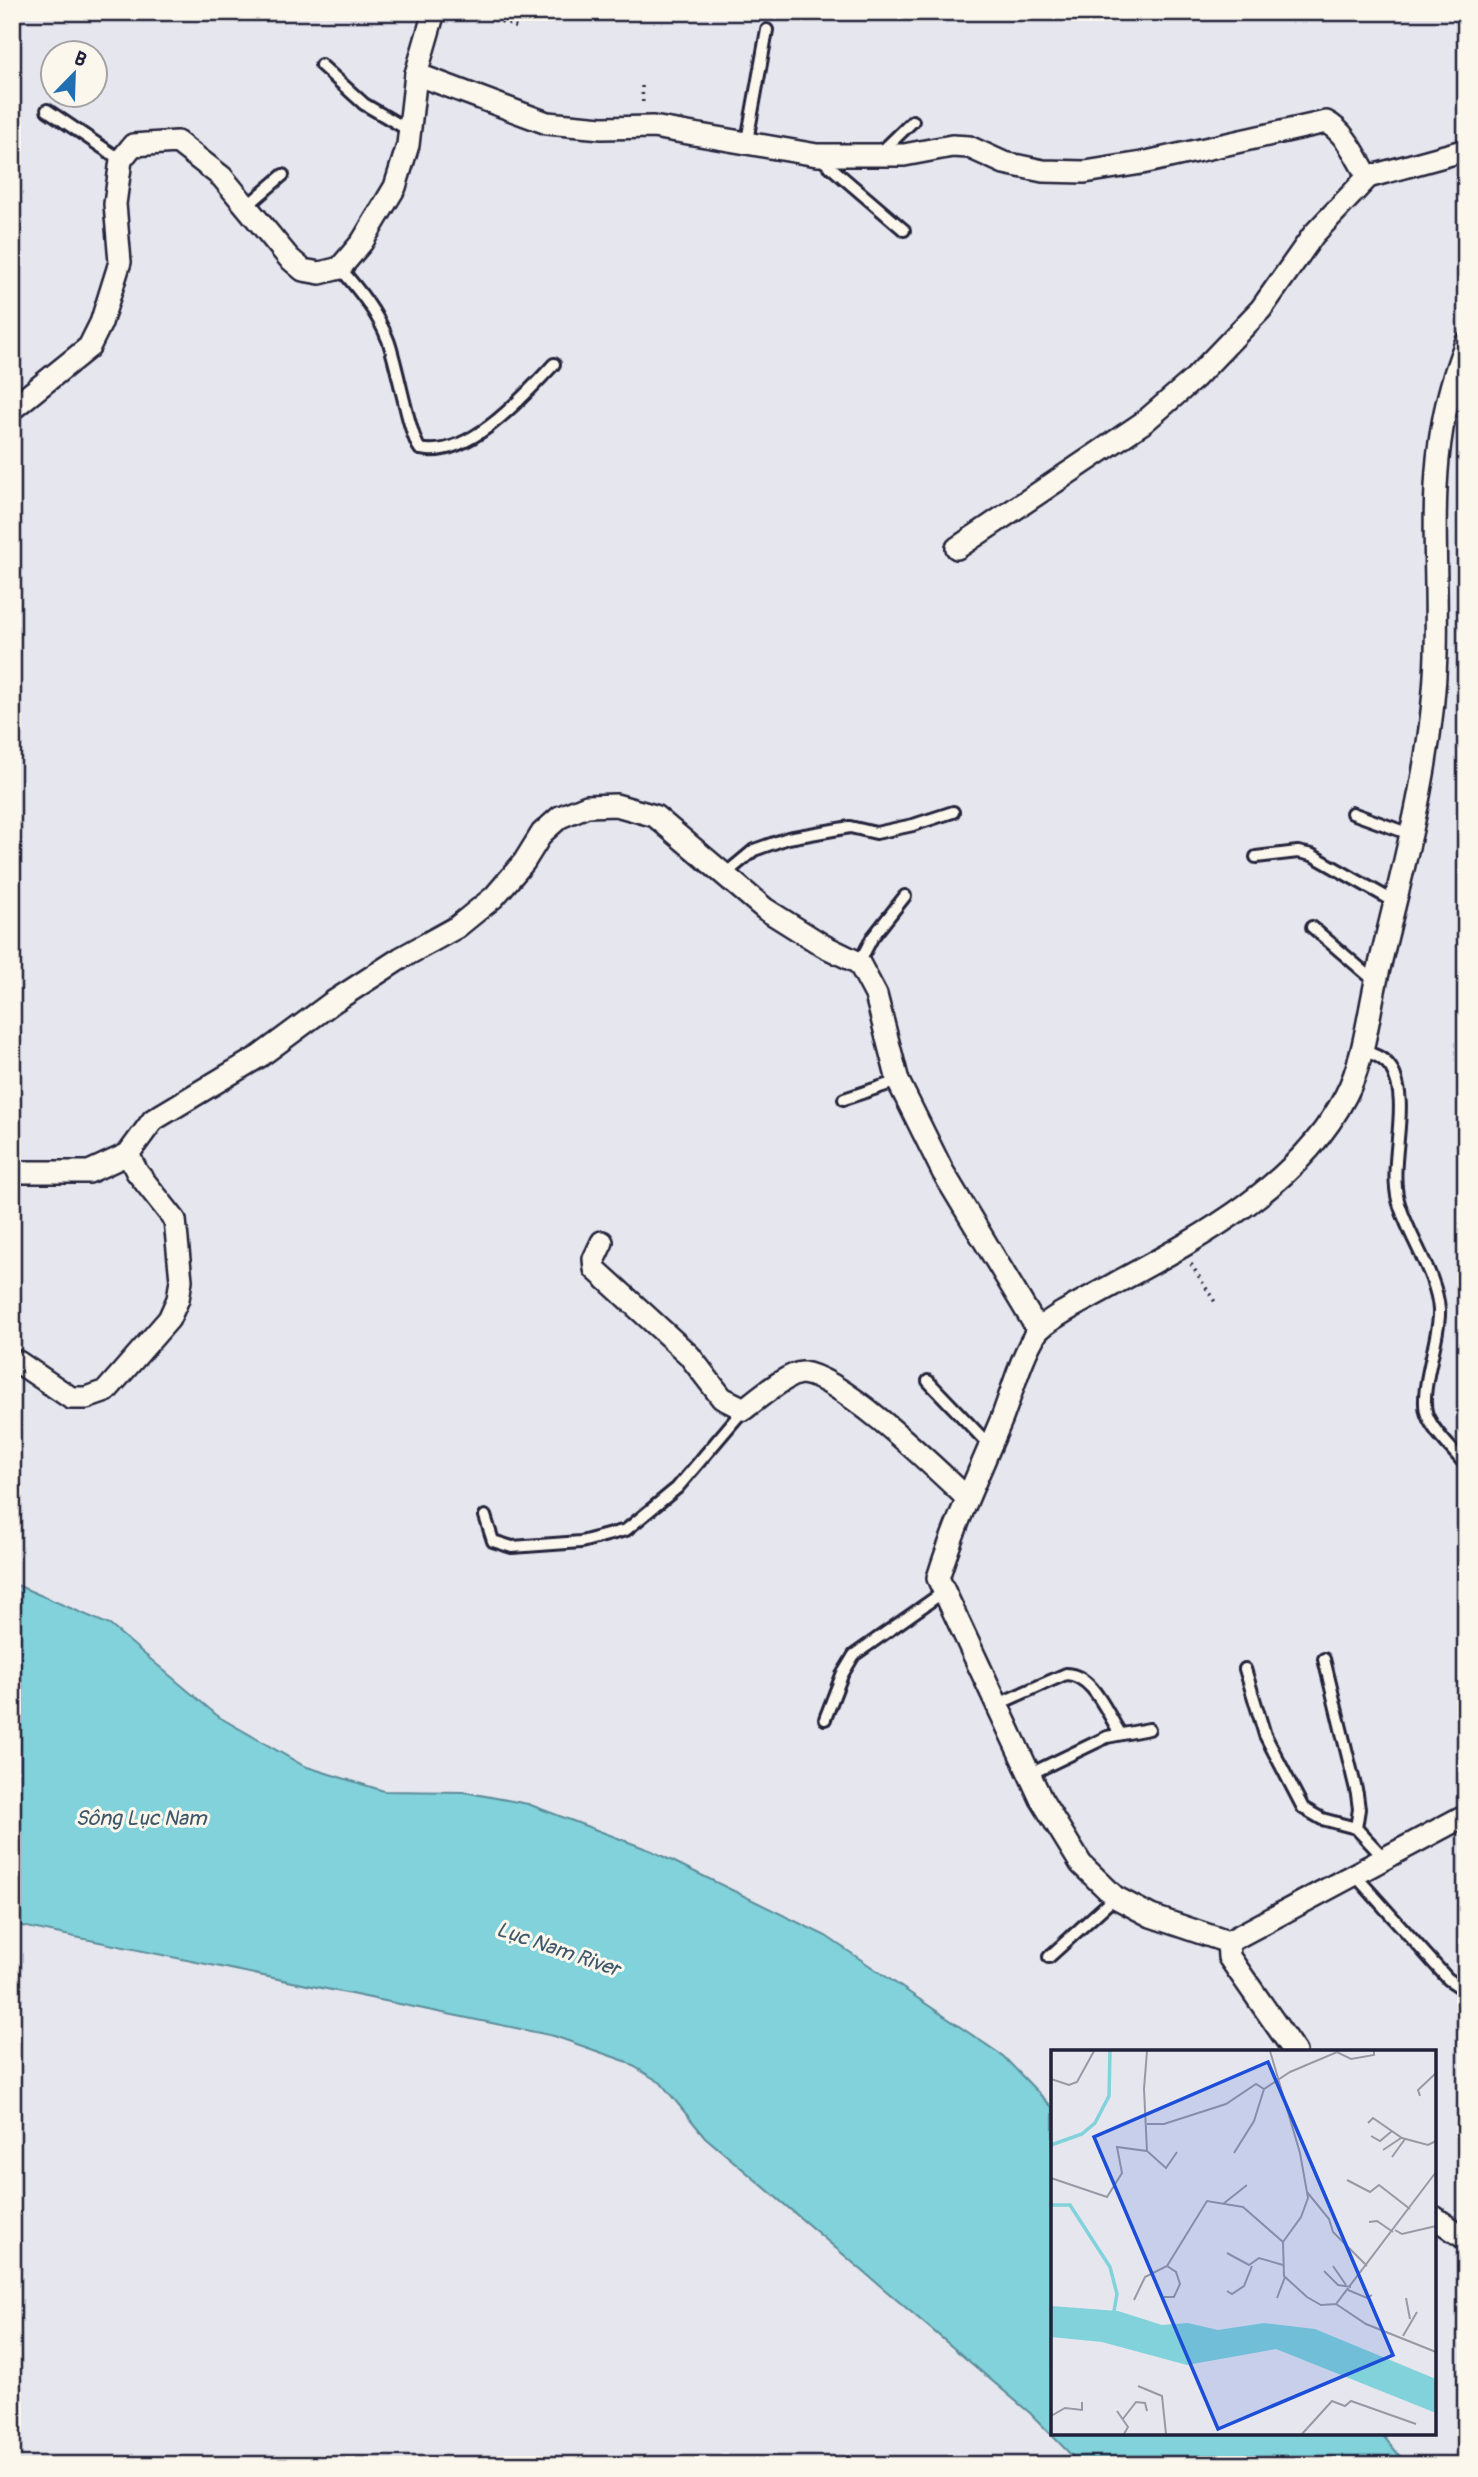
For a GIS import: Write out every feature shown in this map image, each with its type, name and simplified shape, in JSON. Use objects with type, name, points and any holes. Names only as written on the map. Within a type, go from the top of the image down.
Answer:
[{"type":"street","points":[[12,409],[89,347],[101,323],[120,262],[116,204],[121,160],[134,145],[177,142],[222,177],[303,270],[320,273],[341,268],[362,242],[395,187],[410,131],[416,74],[434,12]]},
{"type":"street","points":[[416,74],[547,123],[602,128],[653,127],[817,155],[904,155],[952,146],[968,147],[1004,163],[1043,172],[1085,172],[1142,163],[1326,122],[1340,133],[1368,177]]},
{"type":"street","points":[[957,548],[1144,422],[1195,378],[1261,309],[1314,234],[1368,177],[1466,150]]},
{"type":"street","points":[[1466,342],[1452,378],[1438,437],[1435,472],[1436,654],[1430,746],[1376,982],[1347,1094],[1319,1135],[1289,1168],[1246,1206],[1181,1248],[1038,1329],[967,1498],[938,1578],[942,1593],[998,1704],[1041,1799],[1081,1864],[1115,1897],[1151,1916],[1228,1942],[1466,1815]]},
{"type":"street","points":[[12,1169],[19,1172],[89,1172],[128,1154],[153,1120],[260,1056],[333,1002],[401,958],[457,927],[494,897],[524,862],[542,833],[560,817],[587,806],[616,805],[635,808],[655,816],[765,909],[824,946],[859,963],[868,975],[876,995],[898,1081],[943,1172],[1038,1329]]},
{"type":"street","points":[[18,1362],[72,1398],[86,1398],[106,1391],[169,1319],[178,1299],[181,1280],[175,1220],[137,1172],[128,1154]]},
{"type":"street","points":[[602,1242],[594,1259],[595,1269],[689,1355],[722,1398],[744,1409],[789,1377],[801,1373],[813,1377],[874,1416],[967,1498]]},
{"type":"street","points":[[1228,1942],[1229,1956],[1294,2050]]},
{"type":"street","points":[[1436,2218],[1466,2239]]},
{"type":"lane","points":[[747,141],[768,30]]},
{"type":"lane","points":[[321,65],[364,104],[410,131]]},
{"type":"lane","points":[[47,110],[121,160]]},
{"type":"lane","points":[[878,155],[913,121]]},
{"type":"lane","points":[[817,155],[904,230]]},
{"type":"lane","points":[[247,206],[283,176]]},
{"type":"lane","points":[[341,268],[368,301],[387,339],[408,410],[411,431],[420,449],[432,452],[462,443],[509,412],[554,364]]},
{"type":"lane","points":[[724,875],[754,850],[788,838],[850,827],[876,833],[953,812]]},
{"type":"lane","points":[[1352,813],[1410,834]]},
{"type":"lane","points":[[1256,857],[1298,852],[1312,855],[1395,902]]},
{"type":"lane","points":[[859,963],[872,938],[905,896]]},
{"type":"lane","points":[[1312,927],[1376,982]]},
{"type":"lane","points":[[1360,1049],[1381,1057],[1392,1069],[1398,1091],[1399,1116],[1394,1162],[1398,1199],[1439,1311],[1425,1397],[1426,1413],[1466,1466]]},
{"type":"lane","points":[[844,1099],[898,1081]]},
{"type":"lane","points":[[928,1381],[990,1446]]},
{"type":"lane","points":[[485,1516],[493,1541],[512,1547],[581,1542],[626,1530],[677,1488],[744,1409]]},
{"type":"lane","points":[[825,1718],[842,1675],[855,1655],[942,1593]]},
{"type":"lane","points":[[1324,1659],[1357,1794],[1359,1809],[1356,1828]]},
{"type":"lane","points":[[1245,1669],[1265,1735],[1303,1808],[1322,1819],[1356,1828],[1386,1860]]},
{"type":"lane","points":[[998,1704],[1066,1674],[1077,1674],[1086,1680],[1120,1733]]},
{"type":"lane","points":[[1030,1774],[1120,1733],[1149,1729]]},
{"type":"lane","points":[[1355,1875],[1448,1979],[1466,1991]]},
{"type":"lane","points":[[1049,1957],[1115,1897]]},
{"type":"path","points":[[475,12],[518,28]]},
{"type":"path","points":[[1181,1248],[1216,1302]]},
{"type":"water","name":"Sông Lục Nam","points":[[12,1583],[110,1625],[219,1717],[304,1766],[384,1791],[464,1792],[528,1804],[652,1851],[826,1936],[1003,2056],[1051,2106],[1051,2434],[1030,2413],[705,2137],[661,2083],[625,2061],[554,2036],[12,1924]]},
{"type":"water","name":"Sông Lục Nam","points":[[1052,2435],[1383,2435],[1407,2465],[1081,2465]]},
{"type":"water label","name":"Lục Nam River","points":[[558,1949]]}]
